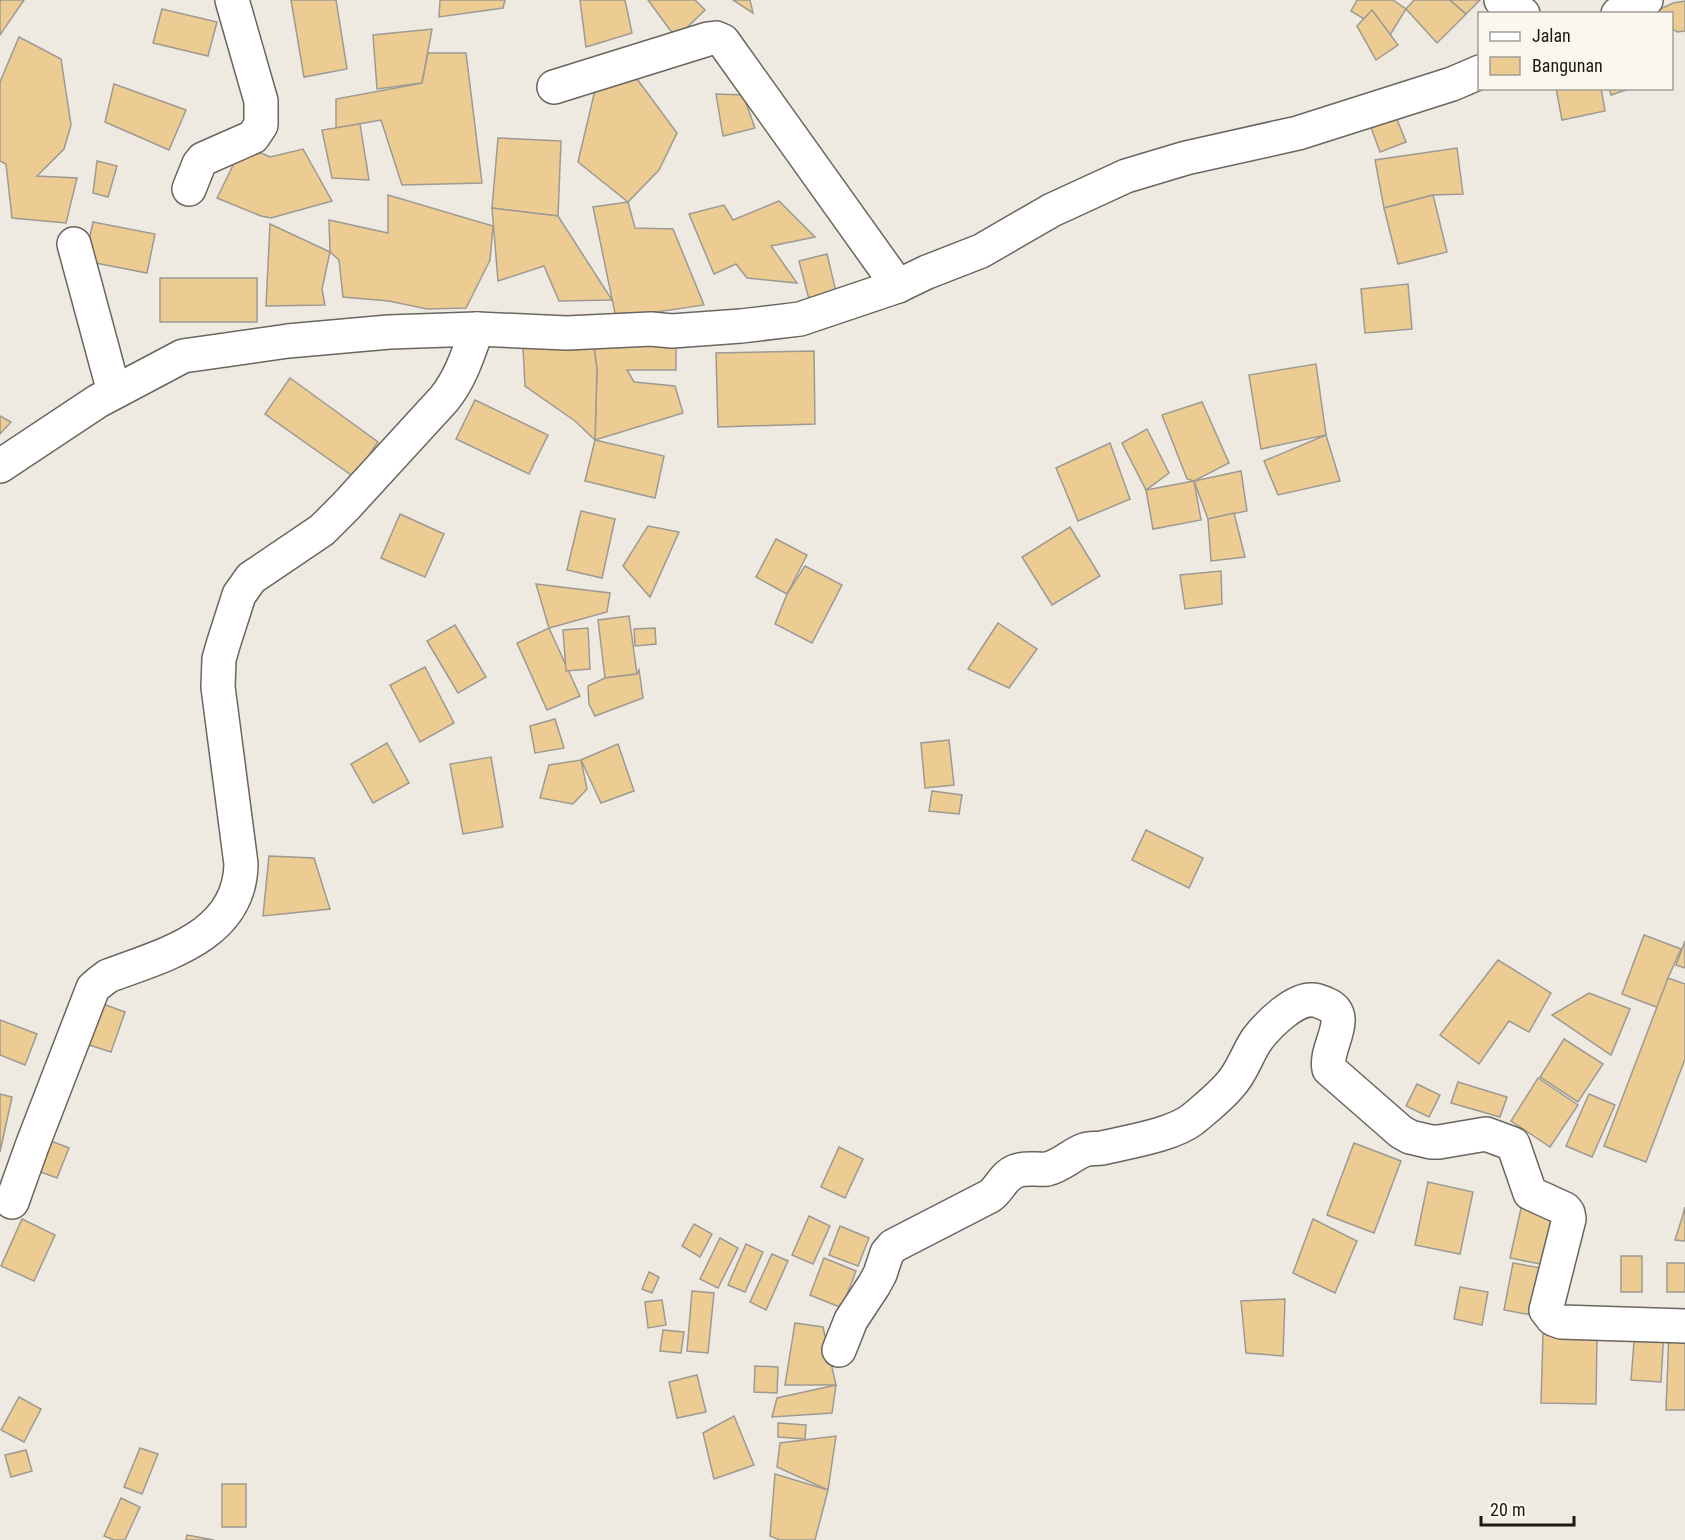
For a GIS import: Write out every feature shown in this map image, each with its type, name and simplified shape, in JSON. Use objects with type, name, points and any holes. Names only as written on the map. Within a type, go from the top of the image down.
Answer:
[{"type":"street","points":[[189,189],[203,159],[253,137],[261,125],[261,101],[232,0]]},
{"type":"street","points":[[1501,0],[1519,12]]},
{"type":"street","points":[[1622,12],[1646,0]]},
{"type":"street","points":[[554,87],[708,39],[716,38],[723,41],[898,286]]},
{"type":"street","points":[[0,466],[98,400],[183,356],[288,341],[389,332],[477,329],[567,333],[672,331],[800,319],[898,286],[981,251],[1052,210],[1126,176],[1186,158],[1298,134],[1452,84],[1478,72]]},
{"type":"street","points":[[74,244],[114,392]]},
{"type":"street","points":[[12,1202],[93,988],[108,976],[183,947],[202,936],[233,903],[241,877],[241,864],[218,672],[221,652],[240,596],[251,578],[327,524],[346,506],[444,399],[455,386],[477,329]]},
{"type":"street","points":[[839,1350],[851,1320],[874,1285],[887,1253],[893,1246],[990,1196],[1004,1179],[1014,1172],[1027,1169],[1047,1169],[1085,1150],[1099,1149],[1163,1133],[1190,1121],[1231,1085],[1258,1038],[1268,1027],[1299,1002],[1311,999],[1333,1007],[1338,1014],[1338,1025],[1327,1061],[1329,1069],[1401,1132],[1419,1140],[1439,1143],[1486,1134],[1513,1144],[1530,1193],[1566,1209],[1569,1219],[1546,1310],[1553,1319],[1561,1322],[1685,1326]]},
{"type":"building","points":[[0,0],[24,0],[0,35]]},
{"type":"building","points":[[291,0],[336,0],[347,69],[304,77]]},
{"type":"building","points":[[440,0],[505,0],[503,8],[439,17]]},
{"type":"building","points":[[580,0],[625,0],[632,33],[586,47]]},
{"type":"building","points":[[648,0],[695,0],[705,10],[676,38]]},
{"type":"building","points":[[733,0],[750,0],[753,13]]},
{"type":"building","points":[[1357,0],[1393,0],[1406,9],[1390,35],[1351,11]]},
{"type":"building","points":[[1414,0],[1450,0],[1466,14],[1437,43],[1406,9]]},
{"type":"building","points":[[1450,0],[1480,0],[1466,14]]},
{"type":"building","points":[[1685,1],[1685,31],[1677,32],[1673,29],[1673,12],[1654,12],[1673,3]]},
{"type":"building","points":[[162,9],[217,22],[208,56],[153,43]]},
{"type":"building","points":[[1372,10],[1398,45],[1376,60],[1357,26]]},
{"type":"building","points":[[432,29],[422,83],[377,89],[373,35]]},
{"type":"building","points":[[19,37],[61,59],[71,125],[64,149],[37,176],[77,178],[66,223],[12,218],[6,164],[0,161],[0,82]]},
{"type":"building","points":[[428,53],[466,53],[482,183],[402,185],[381,120],[336,128],[336,99],[422,83]]},
{"type":"building","points":[[637,79],[677,133],[659,170],[628,202],[578,162],[595,90]]},
{"type":"building","points":[[114,84],[186,110],[169,150],[105,122]]},
{"type":"building","points":[[1556,90],[1601,90],[1605,111],[1562,120]]},
{"type":"building","points":[[1610,90],[1626,90],[1611,95]]},
{"type":"building","points":[[716,94],[743,95],[755,128],[723,136]]},
{"type":"building","points":[[1394,112],[1406,142],[1380,152],[1369,122]]},
{"type":"building","points":[[360,124],[369,180],[332,178],[322,130]]},
{"type":"building","points":[[498,138],[561,141],[558,216],[492,208]]},
{"type":"building","points":[[243,145],[270,157],[303,149],[332,201],[271,218],[217,198]]},
{"type":"building","points":[[1457,148],[1463,194],[1433,195],[1384,208],[1375,160]]},
{"type":"building","points":[[97,161],[117,166],[108,197],[93,193]]},
{"type":"building","points":[[388,195],[493,226],[490,260],[466,308],[427,309],[389,301],[343,297],[339,260],[330,252],[329,220],[388,233]]},
{"type":"building","points":[[1433,195],[1447,252],[1398,264],[1384,208]]},
{"type":"building","points":[[779,201],[815,237],[771,246],[797,283],[747,278],[736,264],[714,274],[689,214],[724,205],[733,220]]},
{"type":"building","points":[[628,202],[635,228],[673,229],[704,305],[616,318],[593,207]]},
{"type":"building","points":[[492,208],[558,216],[612,300],[559,301],[544,266],[498,281]]},
{"type":"building","points":[[93,222],[155,234],[147,273],[85,261]]},
{"type":"building","points":[[270,224],[330,252],[322,289],[325,305],[266,306]]},
{"type":"building","points":[[827,254],[837,296],[810,303],[799,261]]},
{"type":"building","points":[[160,278],[257,278],[257,322],[160,322]]},
{"type":"building","points":[[1408,284],[1412,329],[1365,333],[1361,289]]},
{"type":"building","points":[[676,342],[676,370],[627,370],[634,382],[675,386],[683,413],[595,440],[597,369],[594,347]]},
{"type":"building","points":[[523,347],[594,347],[597,369],[595,440],[575,421],[525,386]]},
{"type":"building","points":[[814,351],[815,424],[718,427],[716,353]]},
{"type":"building","points":[[1316,364],[1326,435],[1261,449],[1249,375]]},
{"type":"building","points":[[290,378],[378,442],[354,477],[265,414]]},
{"type":"building","points":[[475,400],[548,435],[529,474],[456,439]]},
{"type":"building","points":[[1202,402],[1229,463],[1194,481],[1187,479],[1162,415]]},
{"type":"building","points":[[0,416],[11,422],[0,434]]},
{"type":"building","points":[[1147,429],[1169,473],[1146,490],[1122,443]]},
{"type":"building","points":[[1326,435],[1340,481],[1278,495],[1264,461]]},
{"type":"building","points":[[595,440],[664,456],[655,498],[585,481]]},
{"type":"building","points":[[1110,443],[1130,499],[1078,521],[1056,468]]},
{"type":"building","points":[[1241,471],[1247,511],[1208,519],[1194,481]]},
{"type":"building","points":[[1194,481],[1201,520],[1153,529],[1146,490]]},
{"type":"building","points":[[581,511],[615,519],[602,578],[567,570]]},
{"type":"building","points":[[1234,513],[1245,557],[1211,561],[1208,519]]},
{"type":"building","points":[[400,514],[444,534],[425,577],[381,558]]},
{"type":"building","points":[[648,526],[679,532],[650,597],[623,566]]},
{"type":"building","points":[[1070,527],[1100,576],[1052,605],[1022,557]]},
{"type":"building","points":[[776,539],[807,555],[787,594],[756,577]]},
{"type":"building","points":[[805,566],[842,585],[812,643],[775,624],[787,594]]},
{"type":"building","points":[[1221,571],[1222,604],[1185,609],[1180,575]]},
{"type":"building","points":[[536,584],[610,593],[607,612],[549,628]]},
{"type":"building","points":[[629,616],[637,674],[605,678],[598,620]]},
{"type":"building","points":[[998,623],[1037,649],[1009,688],[968,669]]},
{"type":"building","points":[[455,625],[486,677],[458,693],[427,641]]},
{"type":"building","points":[[549,628],[580,696],[547,710],[517,643]]},
{"type":"building","points":[[588,628],[590,669],[566,671],[563,630]]},
{"type":"building","points":[[655,628],[656,644],[635,646],[634,629]]},
{"type":"building","points":[[425,667],[454,723],[420,742],[390,685]]},
{"type":"building","points":[[639,670],[643,698],[595,716],[589,704],[588,686],[605,678],[637,674]]},
{"type":"building","points":[[555,719],[564,748],[535,753],[530,726]]},
{"type":"building","points":[[949,740],[954,785],[925,788],[921,743]]},
{"type":"building","points":[[387,743],[409,783],[373,803],[351,764]]},
{"type":"building","points":[[618,744],[634,791],[601,803],[581,760]]},
{"type":"building","points":[[491,757],[503,827],[463,834],[450,764]]},
{"type":"building","points":[[581,760],[587,789],[573,804],[540,798],[549,765]]},
{"type":"building","points":[[932,791],[962,795],[959,814],[929,811]]},
{"type":"building","points":[[1146,830],[1203,858],[1189,888],[1132,860]]},
{"type":"building","points":[[269,856],[314,858],[330,909],[263,916]]},
{"type":"building","points":[[1644,935],[1681,949],[1668,978],[1659,1008],[1622,994]]},
{"type":"building","points":[[1685,941],[1685,968],[1676,965]]},
{"type":"building","points":[[1498,960],[1551,993],[1529,1032],[1509,1021],[1479,1064],[1440,1035]]},
{"type":"building","points":[[1668,978],[1685,984],[1685,1059],[1646,1162],[1604,1146]]},
{"type":"building","points":[[1589,993],[1630,1009],[1611,1055],[1552,1015]]},
{"type":"building","points":[[103,1004],[125,1012],[111,1052],[89,1045]]},
{"type":"building","points":[[0,1020],[37,1034],[25,1065],[0,1055]]},
{"type":"building","points":[[1564,1039],[1603,1064],[1578,1102],[1540,1077]]},
{"type":"building","points":[[1538,1078],[1578,1105],[1550,1147],[1511,1121]]},
{"type":"building","points":[[1458,1082],[1507,1097],[1500,1117],[1451,1103]]},
{"type":"building","points":[[1417,1084],[1440,1095],[1429,1117],[1406,1106]]},
{"type":"building","points":[[0,1094],[12,1097],[0,1152]]},
{"type":"building","points":[[1589,1094],[1615,1105],[1592,1157],[1566,1146]]},
{"type":"building","points":[[51,1141],[69,1148],[57,1178],[38,1171]]},
{"type":"building","points":[[1354,1143],[1401,1161],[1374,1233],[1327,1215]]},
{"type":"building","points":[[839,1147],[863,1159],[845,1198],[821,1187]]},
{"type":"building","points":[[1428,1182],[1473,1192],[1460,1254],[1415,1245]]},
{"type":"building","points":[[1522,1204],[1557,1211],[1546,1265],[1510,1258]]},
{"type":"building","points":[[1685,1207],[1685,1241],[1675,1240],[1682,1218]]},
{"type":"building","points":[[809,1216],[830,1226],[813,1264],[792,1255]]},
{"type":"building","points":[[22,1219],[55,1235],[34,1281],[1,1266]]},
{"type":"building","points":[[1313,1219],[1357,1241],[1335,1293],[1293,1273]]},
{"type":"building","points":[[694,1224],[712,1234],[700,1257],[682,1246]]},
{"type":"building","points":[[840,1226],[869,1238],[858,1266],[829,1255]]},
{"type":"building","points":[[720,1238],[738,1248],[718,1288],[700,1279]]},
{"type":"building","points":[[746,1244],[763,1252],[745,1292],[728,1285]]},
{"type":"building","points":[[772,1254],[788,1261],[766,1310],[750,1302]]},
{"type":"building","points":[[1621,1256],[1642,1256],[1642,1292],[1621,1292]]},
{"type":"building","points":[[824,1258],[856,1271],[842,1308],[810,1295]]},
{"type":"building","points":[[1513,1263],[1541,1268],[1532,1315],[1504,1310]]},
{"type":"building","points":[[1667,1263],[1685,1263],[1685,1292],[1667,1292]]},
{"type":"building","points":[[649,1272],[659,1277],[652,1293],[642,1289]]},
{"type":"building","points":[[1460,1287],[1488,1292],[1482,1325],[1454,1319]]},
{"type":"building","points":[[692,1291],[714,1293],[708,1353],[687,1351]]},
{"type":"building","points":[[1285,1299],[1283,1356],[1246,1353],[1241,1301]]},
{"type":"building","points":[[662,1300],[666,1325],[648,1328],[645,1302]]},
{"type":"building","points":[[795,1323],[823,1327],[836,1385],[785,1385]]},
{"type":"building","points":[[1635,1329],[1664,1331],[1661,1382],[1631,1380]]},
{"type":"building","points":[[663,1330],[684,1332],[681,1353],[660,1351]]},
{"type":"building","points":[[1669,1332],[1685,1333],[1685,1410],[1666,1410]]},
{"type":"building","points":[[1543,1334],[1597,1335],[1596,1404],[1541,1403]]},
{"type":"building","points":[[755,1366],[778,1367],[777,1393],[754,1392]]},
{"type":"building","points":[[697,1375],[706,1412],[677,1418],[669,1382]]},
{"type":"building","points":[[836,1385],[832,1413],[772,1417],[777,1398]]},
{"type":"building","points":[[19,1397],[41,1409],[24,1442],[1,1430]]},
{"type":"building","points":[[734,1416],[754,1465],[714,1479],[703,1433]]},
{"type":"building","points":[[778,1423],[806,1425],[805,1439],[778,1437]]},
{"type":"building","points":[[836,1436],[828,1490],[777,1467],[780,1443]]},
{"type":"building","points":[[140,1448],[158,1454],[142,1494],[124,1487]]},
{"type":"building","points":[[26,1450],[32,1471],[11,1477],[5,1455]]},
{"type":"building","points":[[775,1474],[828,1490],[815,1540],[780,1540],[770,1536]]},
{"type":"building","points":[[222,1484],[246,1484],[246,1527],[222,1527]]},
{"type":"building","points":[[121,1498],[140,1507],[125,1540],[114,1540],[104,1536]]},
{"type":"building","points":[[187,1535],[214,1540],[186,1540]]}]
